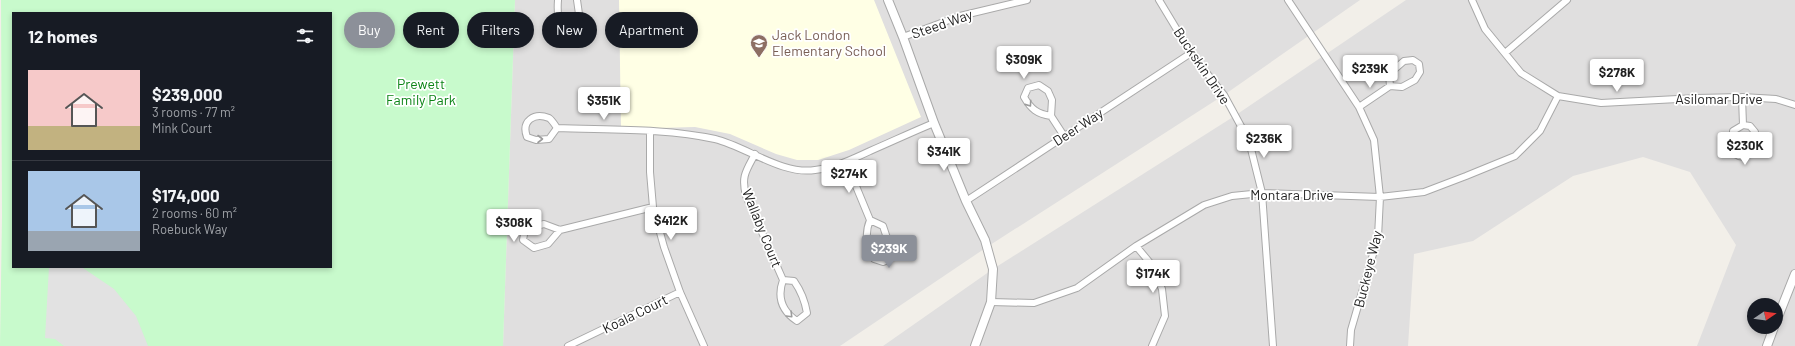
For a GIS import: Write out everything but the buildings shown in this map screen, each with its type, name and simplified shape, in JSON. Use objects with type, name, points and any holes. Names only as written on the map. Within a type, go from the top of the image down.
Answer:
[{"type":"street","points":[[558,0],[557,11],[560,26],[565,34],[572,35],[578,31],[580,21],[577,0]]},
{"type":"street","points":[[888,0],[934,123],[966,201],[985,240],[993,269],[991,302],[975,346]]},
{"type":"street","name":"Steed Way","points":[[903,37],[960,16],[1028,0]]},
{"type":"street","name":"Buckskin Drive","points":[[1159,0],[1191,53],[1224,96],[1249,140],[1262,193],[1272,346]]},
{"type":"street","name":"Buckeye Way","points":[[1288,0],[1359,107],[1374,140],[1380,197],[1378,237],[1352,330],[1350,346]]},
{"type":"street","name":"Asilomar Drive","points":[[1472,0],[1485,29],[1521,73],[1558,96],[1601,103],[1742,97],[1776,99],[1795,105]]},
{"type":"street","points":[[1505,53],[1567,0]]},
{"type":"street","name":"Deer Way","points":[[966,201],[1191,53]]},
{"type":"street","points":[[1359,107],[1390,86],[1402,86],[1415,80],[1420,72],[1419,64],[1413,60],[1404,61],[1389,74],[1390,86]]},
{"type":"street","points":[[1051,116],[1039,114],[1031,108],[1024,97],[1028,88],[1039,85],[1048,91],[1052,100],[1051,116],[1064,136]]},
{"type":"street","name":"Montara Drive","points":[[991,302],[1034,303],[1077,288],[1136,246],[1204,205],[1232,196],[1262,193],[1380,197],[1424,192],[1515,156],[1540,131],[1558,96]]},
{"type":"street","points":[[1742,97],[1743,125]]},
{"type":"street","points":[[557,128],[549,139],[536,140],[527,137],[524,131],[526,123],[532,118],[541,116],[550,119],[557,128],[650,132],[714,139],[731,144],[784,166],[801,170],[815,171],[846,162],[934,123]]},
{"type":"street","points":[[1743,125],[1750,126],[1755,132],[1754,150],[1749,156],[1743,157],[1737,155],[1733,150],[1733,131],[1743,125]]},
{"type":"street","points":[[650,132],[650,172],[653,207],[664,247],[680,292],[704,346]]},
{"type":"street","name":"Wallaby Court","points":[[755,154],[744,174],[745,190],[783,280],[780,290],[781,302],[788,315],[797,321],[807,313],[806,305],[800,290],[794,281],[783,280]]},
{"type":"street","points":[[846,162],[870,220],[882,226],[891,250],[888,260],[883,262],[874,259],[868,246],[865,231],[870,220]]},
{"type":"street","points":[[560,230],[548,244],[534,248],[523,240],[525,228],[544,224],[560,230],[653,207]]},
{"type":"street","points":[[1136,246],[1151,264],[1162,288],[1165,316],[1152,346]]},
{"type":"street","points":[[1783,304],[1795,274]]},
{"type":"street","name":"Koala Court","points":[[568,346],[680,292]]},
{"type":"street","points":[[1767,346],[1771,334]]},
{"type":"shaded area","points":[[515,0],[1360,0],[1224,95],[987,247],[840,346],[503,346],[513,48],[534,48],[534,12],[515,12]]},
{"type":"shaded area","name":"Jack London Elementary School","points":[[619,0],[874,0],[921,117],[849,150],[818,160],[797,160],[776,154],[730,134],[695,127],[621,129],[620,48],[698,48],[698,12],[619,12]]},
{"type":"shaded area","points":[[1406,0],[1795,0],[1795,346],[1697,346],[1736,245],[1690,172],[1643,157],[1573,176],[1473,241],[1414,254],[1408,346],[883,346],[993,269],[1233,117]]},
{"type":"shaded area","points":[[49,268],[83,268],[114,289],[136,316],[148,346],[64,346],[55,339],[45,338]]},
{"type":"green space","name":"Prewett Family Park","points":[[1,0],[515,0],[515,12],[467,12],[467,48],[513,48],[503,346],[0,346],[2,217]]},
{"type":"place","name":"Jack London Elementary School","points":[[759,58]]}]
